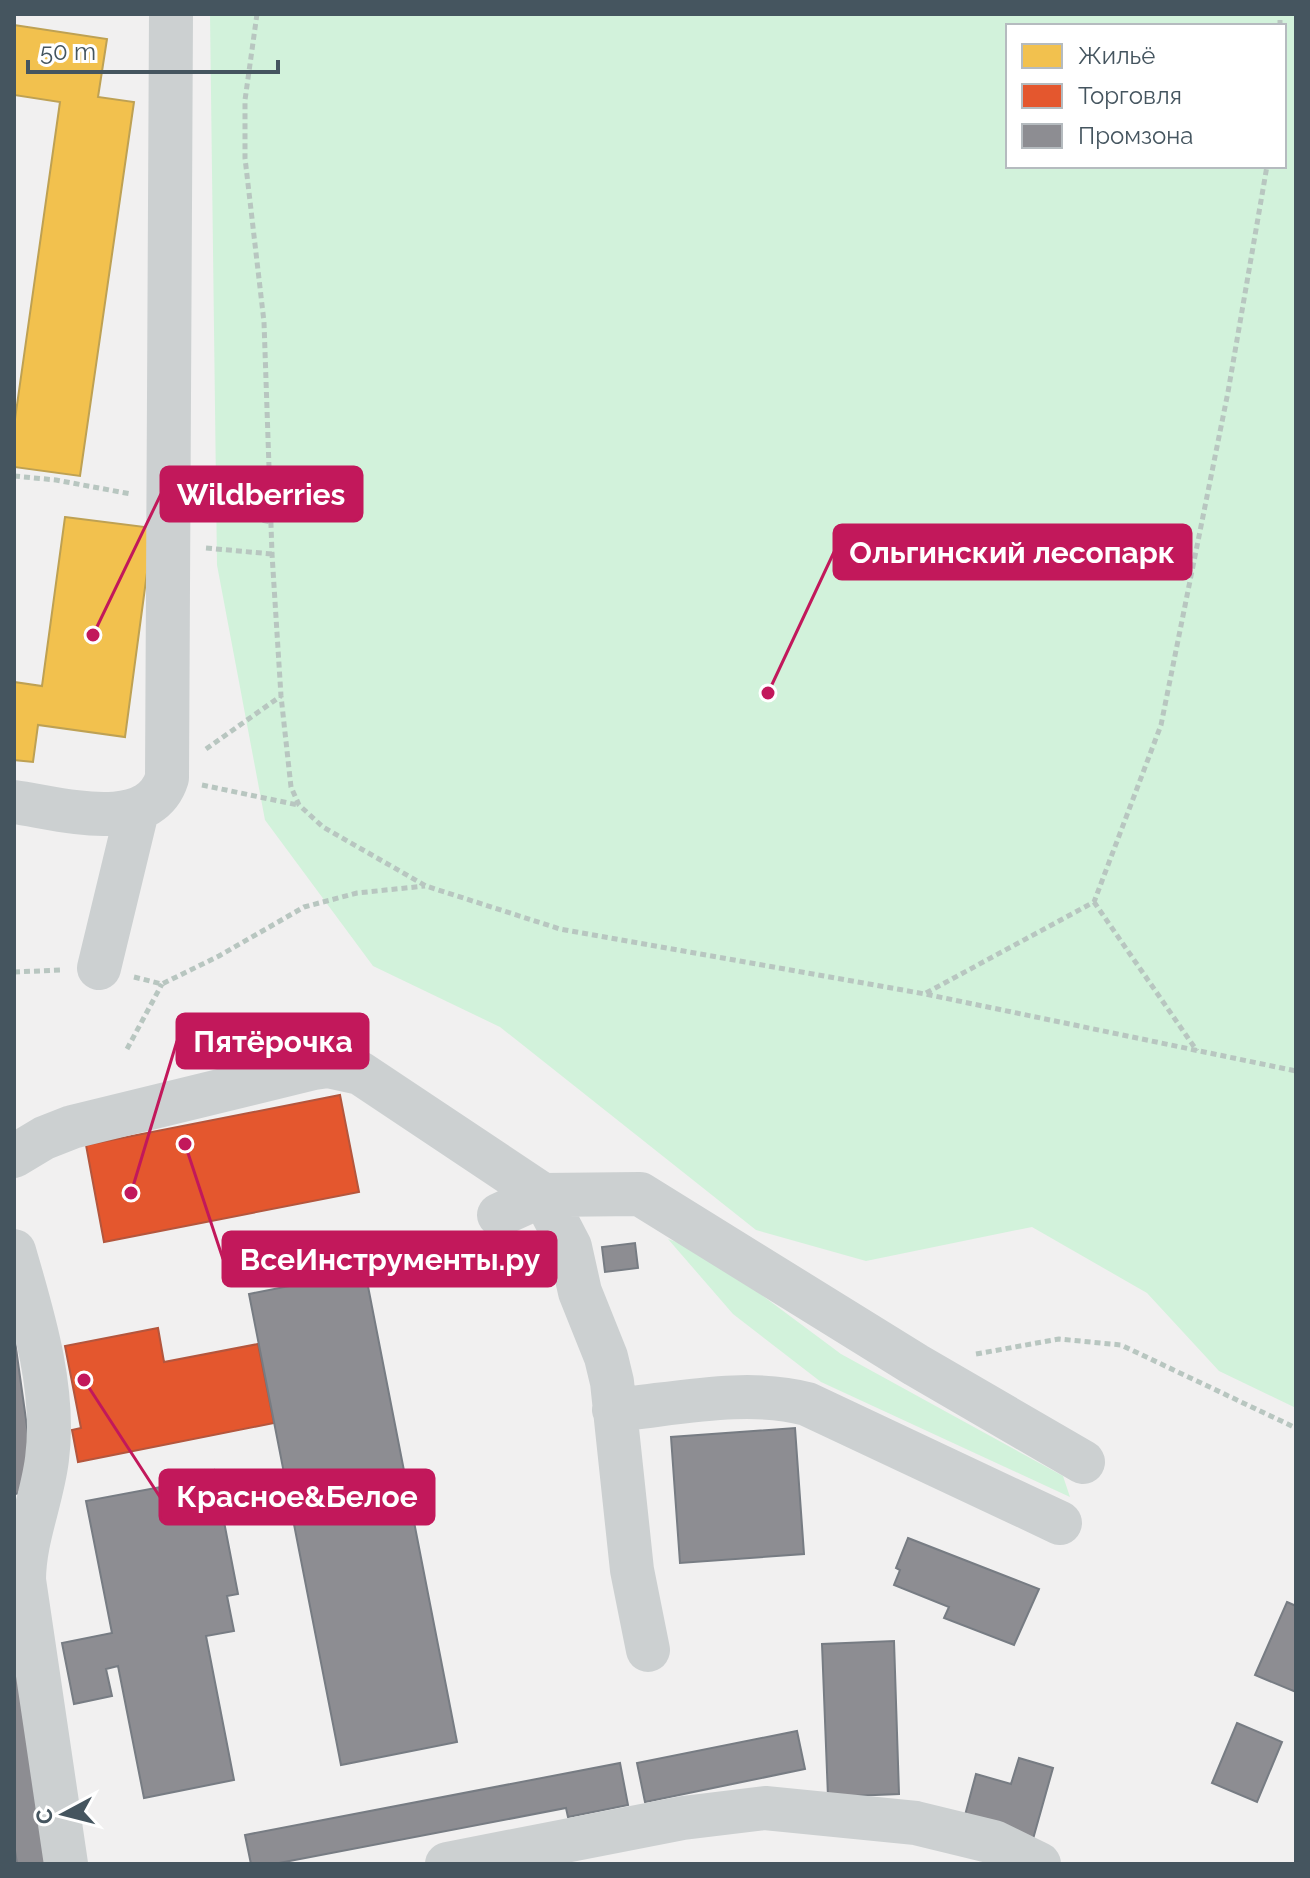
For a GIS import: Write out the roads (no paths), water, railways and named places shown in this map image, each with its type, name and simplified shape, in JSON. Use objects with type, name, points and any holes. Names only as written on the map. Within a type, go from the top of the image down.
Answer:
[{"type":"street","points":[[14,802],[104,815],[137,811],[162,792],[167,778],[171,14]]},
{"type":"street","points":[[99,968],[137,811]]},
{"type":"street","points":[[14,1156],[44,1138],[72,1127],[277,1075],[328,1066],[360,1073],[543,1195],[570,1247],[580,1292],[606,1357],[632,1570],[648,1650]]},
{"type":"street","points":[[499,1215],[543,1195],[640,1194],[916,1365],[1083,1462]]},
{"type":"street","points":[[14,1251],[37,1338],[47,1405],[47,1460],[24,1562],[24,1580],[66,1864]]},
{"type":"street","points":[[614,1410],[759,1396],[784,1398],[807,1404],[1060,1523]]},
{"type":"street","points":[[447,1864],[683,1818],[765,1808],[916,1823],[994,1842],[1039,1864]]},
{"type":"place","name":"Wildberries","points":[[93,635]]},
{"type":"place","name":"Ольгинский лесопарк","points":[[768,693]]},
{"type":"place","name":"ВсеИнструменты.ру","points":[[185,1144]]},
{"type":"place","name":"Пятёрочка","points":[[131,1193]]},
{"type":"place","name":"Красное&Белое","points":[[84,1380]]}]
